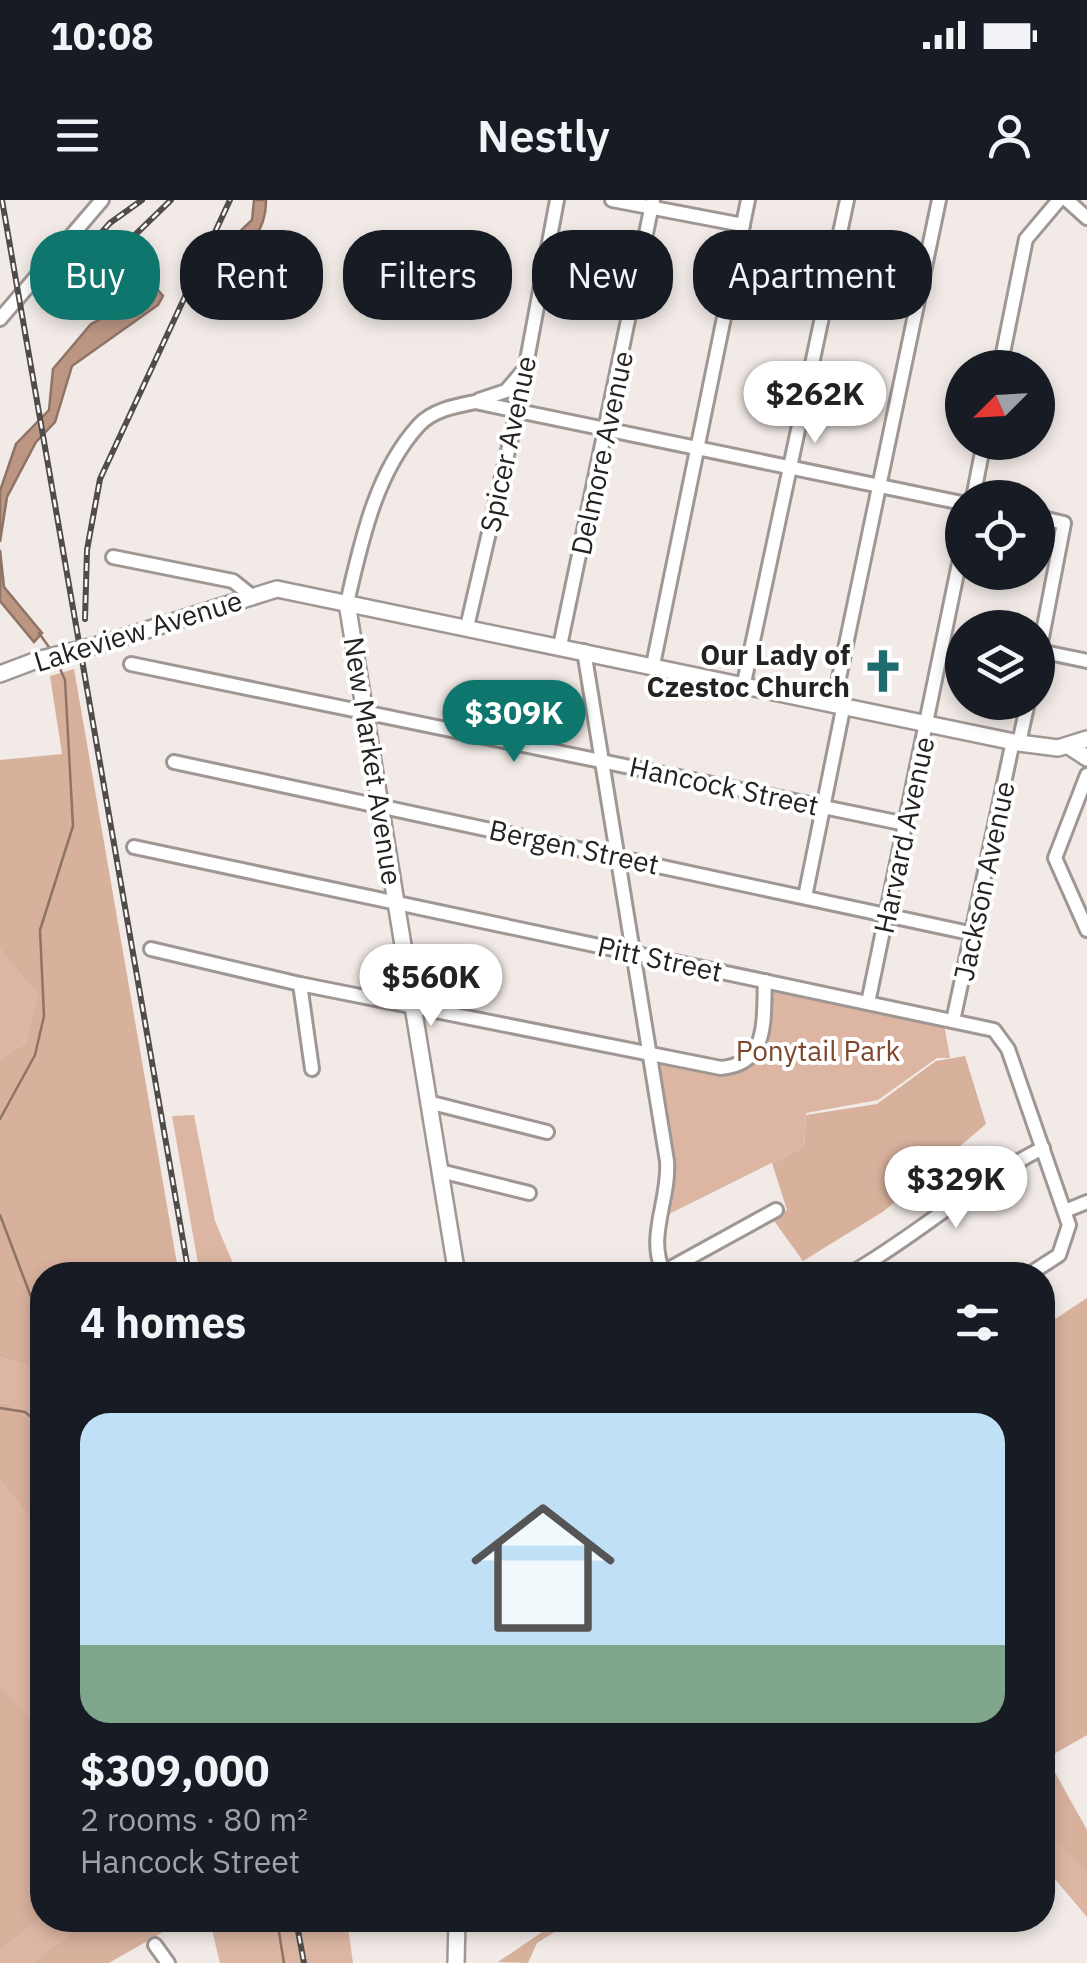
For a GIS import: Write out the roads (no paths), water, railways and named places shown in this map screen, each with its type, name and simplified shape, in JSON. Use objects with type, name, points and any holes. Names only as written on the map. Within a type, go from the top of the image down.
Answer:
[{"type":"main road","name":"Lakeview Avenue","points":[[0,674],[277,589],[346,603]]},
{"type":"main road","points":[[346,603],[1016,742],[1070,747],[1087,758]]},
{"type":"main road","name":"New Market Avenue","points":[[346,603],[455,1262]]},
{"type":"main road","points":[[1070,747],[1087,739]]},
{"type":"main road","points":[[456,1963],[458,1932]]},
{"type":"street","points":[[0,319],[102,200]]},
{"type":"street","name":"Spicer Avenue","points":[[467,628],[518,408],[557,200]]},
{"type":"street","points":[[612,200],[652,204],[744,225]]},
{"type":"street","points":[[653,665],[748,200]]},
{"type":"street","points":[[744,684],[847,200]]},
{"type":"street","points":[[805,897],[839,703],[940,200]]},
{"type":"street","points":[[1004,350],[1026,239],[1063,200],[1087,218]]},
{"type":"street","name":"Delmore Avenue","points":[[560,646],[609,428],[652,204]]},
{"type":"street","points":[[346,603],[364,528],[396,461],[428,418],[506,391],[525,369]]},
{"type":"street","points":[[475,402],[945,498]]},
{"type":"street","points":[[1055,521],[1064,523],[1055,569]]},
{"type":"street","points":[[113,557],[233,581],[252,596]]},
{"type":"street","name":"Harvard Avenue","points":[[868,1003],[954,590]]},
{"type":"street","points":[[584,651],[662,1131],[666,1194],[655,1244],[659,1262]]},
{"type":"street","points":[[1055,657],[1087,660]]},
{"type":"street","name":"Hancock Street","points":[[130,664],[906,824]]},
{"type":"street","name":"Jackson Avenue","points":[[953,1021],[1023,720]]},
{"type":"street","name":"Bergen Street","points":[[174,762],[974,934]]},
{"type":"street","points":[[1087,775],[1055,858],[1087,930]]},
{"type":"street","name":"Pitt Street","points":[[134,847],[994,1030],[1004,1040],[1065,1211]]},
{"type":"street","points":[[151,949],[300,984],[412,1003],[721,1068],[740,1064],[759,1047],[764,1031],[765,981]]},
{"type":"street","points":[[300,984],[312,1069]]},
{"type":"street","points":[[428,1102],[546,1132]]},
{"type":"street","points":[[871,1262],[904,1244],[986,1178],[1043,1148]]},
{"type":"street","points":[[440,1171],[528,1193]]},
{"type":"street","points":[[1045,1262],[1064,1248],[1069,1233],[1065,1211],[1087,1202]]},
{"type":"street","points":[[683,1262],[776,1210]]},
{"type":"street","points":[[156,1944],[168,1963]]},
{"type":"waterway","points":[[39,633],[51,650]]},
{"type":"waterway","points":[[0,1119],[35,1055],[44,1016],[40,930],[73,826],[65,680],[57,662]]},
{"type":"waterway","points":[[0,1215],[30,1294]]},
{"type":"waterway","points":[[0,1408],[30,1416]]},
{"type":"waterway","points":[[279,1932],[284,1963]]},
{"type":"railway","points":[[2,200],[187,1262]]},
{"type":"railway","points":[[104,230],[142,200]]},
{"type":"railway","points":[[140,230],[171,200]]},
{"type":"railway","points":[[85,619],[87,550],[100,479],[230,200]]},
{"type":"railway","points":[[298,1932],[304,1963]]},
{"type":"place","name":"Our Lady of Czestoc Church","points":[[883,671]]},
{"type":"park label","name":"Ponytail Park","points":[[818,1051]]}]
